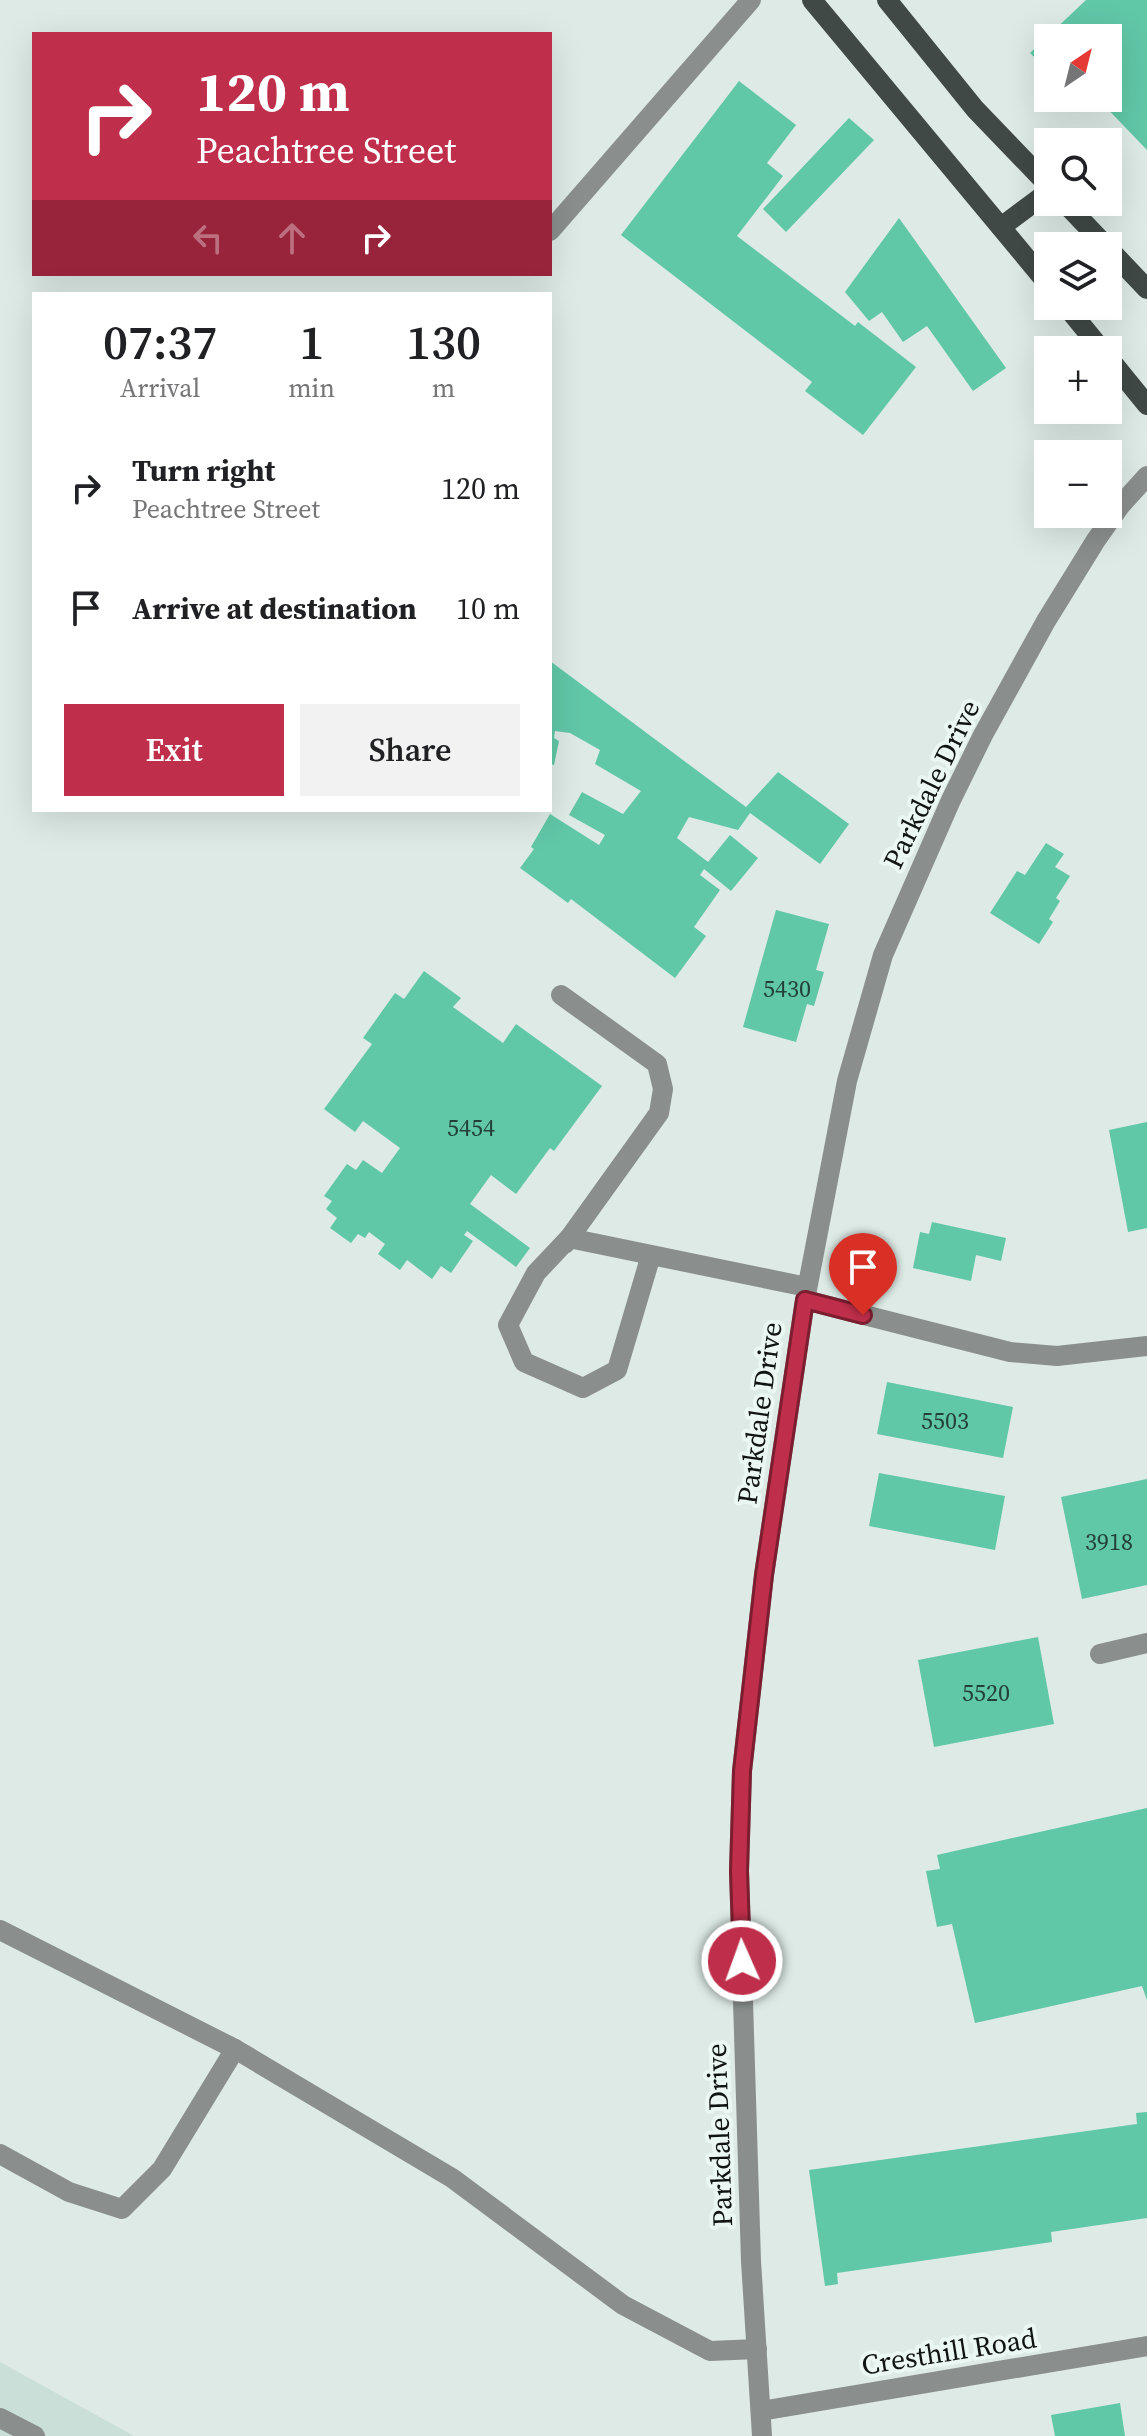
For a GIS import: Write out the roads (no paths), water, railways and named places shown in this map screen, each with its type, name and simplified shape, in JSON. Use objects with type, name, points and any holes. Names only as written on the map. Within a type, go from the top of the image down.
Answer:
[{"type":"main road","points":[[812,0],[1034,267]]},
{"type":"main road","points":[[887,0],[975,109],[1034,170]]},
{"type":"main road","points":[[1001,227],[1034,202]]},
{"type":"main road","points":[[1077,216],[1093,232]]},
{"type":"main road","points":[[1122,262],[1146,287]]},
{"type":"main road","points":[[1077,320],[1091,336]]},
{"type":"main road","points":[[1122,374],[1147,405]]},
{"type":"street","points":[[552,229],[751,0]]},
{"type":"street","name":"Parkdale Drive","points":[[762,2436],[751,2245],[740,1886],[742,1771],[764,1575],[806,1293],[847,1081],[883,955],[983,735],[1046,621],[1096,540],[1120,506],[1147,476]]},
{"type":"street","points":[[561,995],[657,1064],[663,1089],[659,1113],[565,1244],[536,1273],[508,1325],[524,1362],[583,1388],[617,1370],[651,1255]]},
{"type":"street","points":[[565,1244],[569,1238],[651,1255],[806,1293],[1010,1352],[1057,1356],[1147,1346]]},
{"type":"street","points":[[1100,1654],[1147,1643]]},
{"type":"street","points":[[0,1930],[235,2049],[452,2178],[623,2305],[710,2351],[757,2349]]},
{"type":"street","points":[[0,2154],[69,2192],[122,2209],[162,2169],[235,2049]]},
{"type":"street","name":"Cresthill Road","points":[[761,2411],[1147,2346]]},
{"type":"street","points":[[0,2418],[35,2436]]}]
